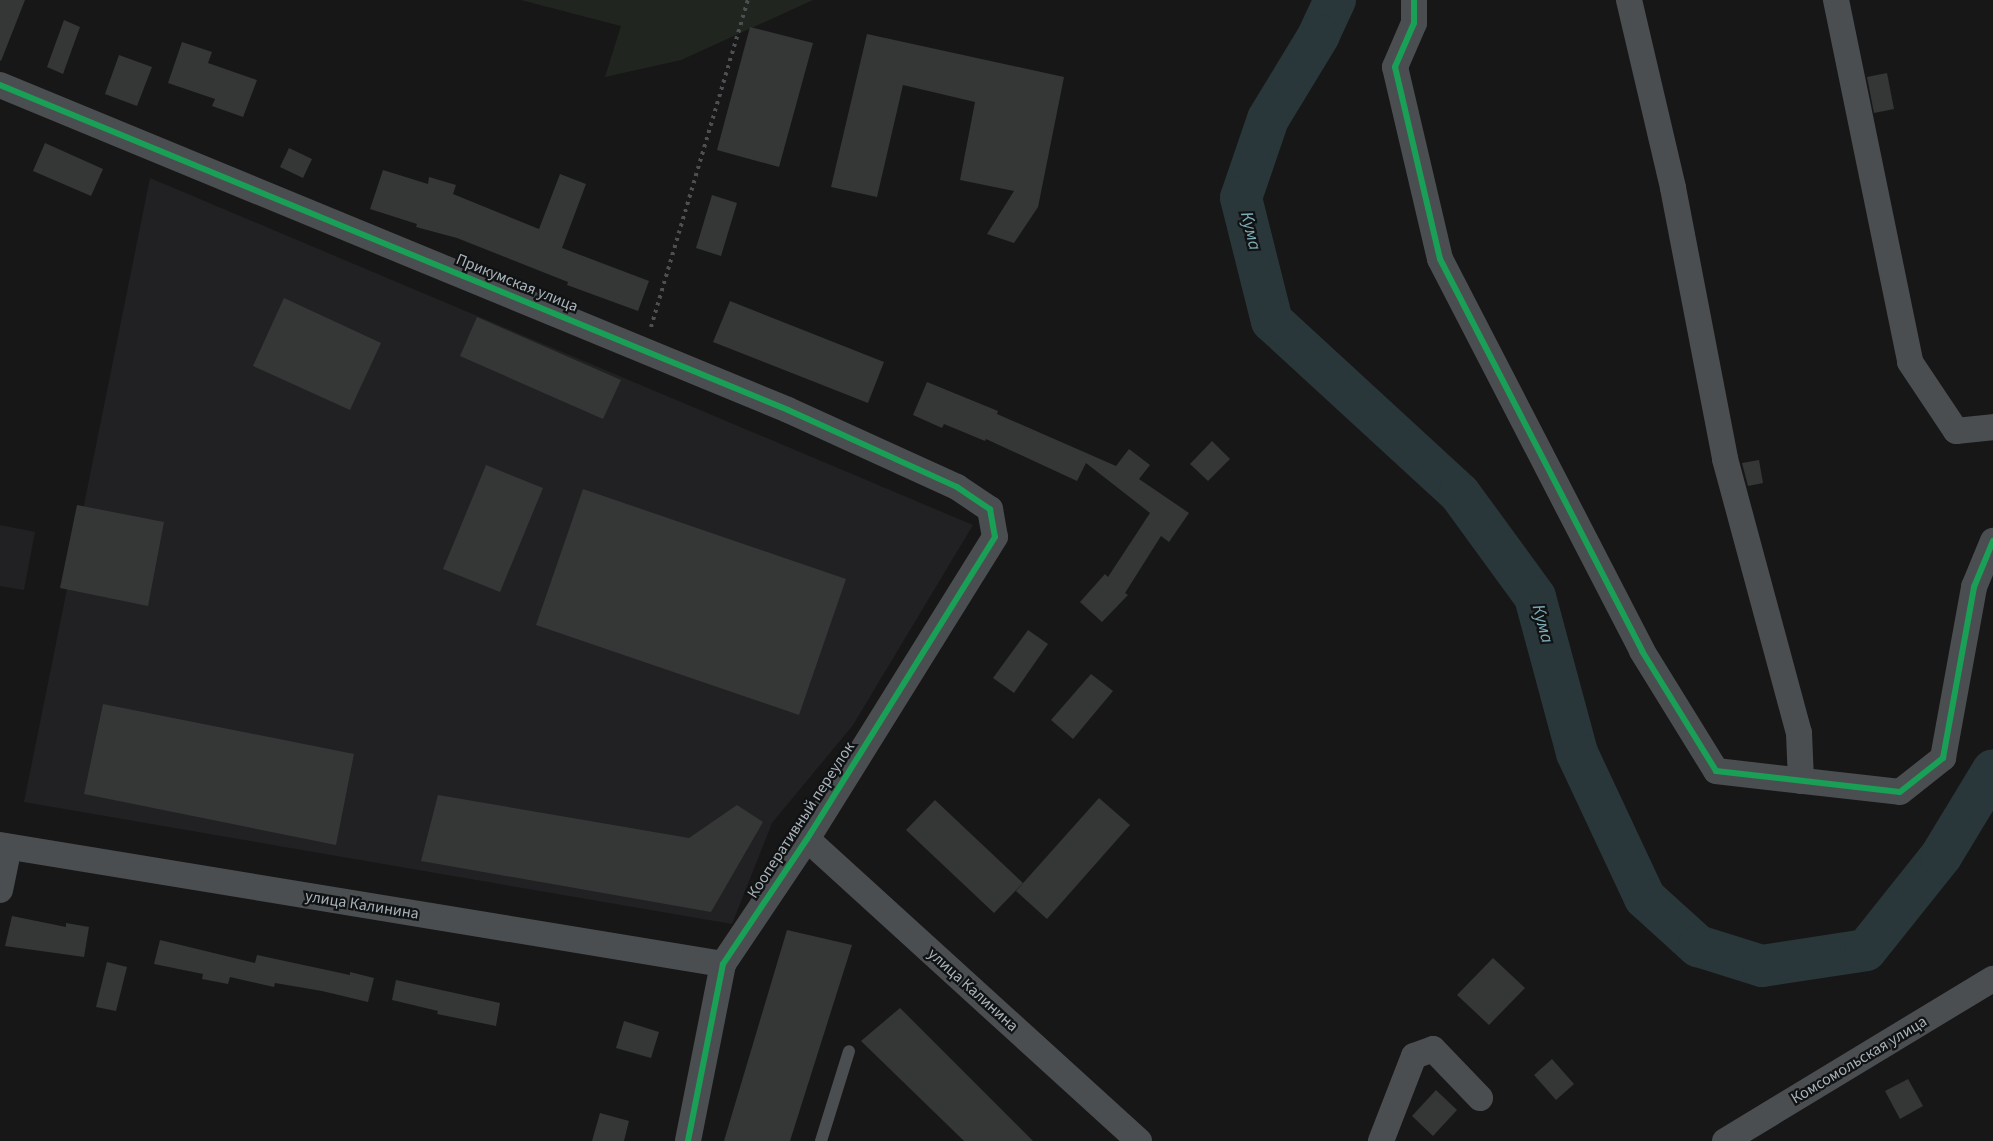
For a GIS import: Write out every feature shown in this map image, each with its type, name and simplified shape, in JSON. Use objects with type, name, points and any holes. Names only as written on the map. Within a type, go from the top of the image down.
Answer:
[{"type":"street","points":[[1414,0],[1414,23],[1395,67],[1440,259],[1642,651],[1716,771],[1900,792],[1943,758],[1974,587],[1993,541]]},
{"type":"street","points":[[1629,0],[1672,188],[1725,459],[1799,733],[1802,781]]},
{"type":"street","points":[[1836,0],[1910,362],[1956,431],[1993,427]]},
{"type":"street","name":"Прикумская улица","points":[[0,85],[788,410],[957,487],[990,509],[996,537]]},
{"type":"street","name":"Кооперативный переулок","points":[[688,1141],[723,964],[807,839],[996,537]]},
{"type":"street","name":"улица Калинина","points":[[807,839],[1139,1141]]},
{"type":"street","points":[[0,890],[4,846]]},
{"type":"street","name":"улица Калинина","points":[[4,846],[723,964]]},
{"type":"street","name":"Комсомольская улица","points":[[1725,1141],[1993,979]]},
{"type":"street","points":[[1381,1141],[1414,1056],[1433,1049],[1480,1098]]},
{"type":"lane","points":[[821,1141],[849,1051]]},
{"type":"path","points":[[644,350],[748,0]]},
{"type":"shaded area","points":[[521,0],[813,0],[681,60],[605,77],[621,26]]},
{"type":"shaded area","points":[[150,178],[973,525],[853,725],[772,823],[732,924],[24,802]]},
{"type":"shaded area","points":[[0,525],[35,532],[24,590],[0,586]]},
{"type":"building","points":[[0,0],[25,0],[1,61],[0,60]]},
{"type":"building","points":[[64,20],[80,27],[63,74],[47,67]]},
{"type":"building","points":[[750,27],[813,43],[779,167],[717,150]]},
{"type":"building","points":[[867,34],[1064,77],[1038,207],[1014,243],[987,234],[1014,191],[960,180],[975,102],[903,85],[877,197],[831,187]]},
{"type":"building","points":[[182,42],[212,52],[208,63],[257,80],[243,117],[212,106],[215,99],[168,83]]},
{"type":"building","points":[[119,55],[152,67],[137,106],[105,94]]},
{"type":"building","points":[[1887,73],[1894,109],[1874,113],[1867,77]]},
{"type":"building","points":[[45,143],[103,169],[91,196],[33,171]]},
{"type":"building","points":[[289,148],[312,159],[303,178],[280,167]]},
{"type":"building","points":[[383,170],[428,184],[429,177],[456,185],[453,194],[539,229],[560,174],[586,184],[562,248],[649,281],[638,311],[567,285],[568,282],[457,238],[416,227],[417,224],[370,209]]},
{"type":"building","points":[[712,195],[737,203],[721,256],[696,248]]},
{"type":"building","points":[[284,298],[381,343],[350,410],[253,366]]},
{"type":"building","points":[[730,301],[884,362],[868,403],[713,342]]},
{"type":"building","points":[[477,317],[621,380],[603,419],[460,356]]},
{"type":"building","points":[[927,382],[998,411],[997,414],[1116,466],[1129,449],[1150,465],[1139,479],[1189,513],[1169,542],[1161,536],[1125,593],[1128,595],[1102,622],[1080,602],[1105,574],[1108,577],[1150,513],[1086,463],[1077,481],[986,439],[985,441],[944,424],[942,428],[913,415]]},
{"type":"building","points":[[1212,441],[1230,459],[1208,481],[1190,464]]},
{"type":"building","points":[[1759,460],[1763,483],[1748,486],[1742,463]]},
{"type":"building","points":[[486,465],[543,488],[500,592],[443,569]]},
{"type":"building","points":[[583,489],[846,579],[799,715],[536,625]]},
{"type":"building","points":[[77,505],[164,522],[148,606],[60,588]]},
{"type":"building","points":[[1028,630],[1048,644],[1014,693],[993,678]]},
{"type":"building","points":[[1091,674],[1113,691],[1073,739],[1051,720]]},
{"type":"building","points":[[103,704],[354,754],[336,845],[84,794]]},
{"type":"building","points":[[438,795],[689,838],[737,805],[763,822],[711,912],[421,861]]},
{"type":"building","points":[[1099,798],[1130,825],[1047,919],[1016,891]]},
{"type":"building","points":[[935,800],[1023,883],[994,913],[906,830]]},
{"type":"building","points":[[12,916],[66,927],[66,923],[89,927],[84,957],[5,946]]},
{"type":"building","points":[[787,930],[852,945],[790,1141],[724,1141]]},
{"type":"building","points":[[160,940],[255,963],[257,955],[374,978],[368,1002],[322,991],[275,983],[274,987],[230,977],[228,984],[202,979],[203,974],[154,964]]},
{"type":"building","points":[[1493,958],[1525,988],[1489,1025],[1457,995]]},
{"type":"building","points":[[107,962],[127,967],[116,1011],[96,1007]]},
{"type":"building","points":[[396,980],[500,1003],[496,1026],[437,1014],[438,1011],[392,1000]]},
{"type":"building","points":[[900,1008],[1033,1141],[964,1141],[861,1041]]},
{"type":"building","points":[[624,1021],[659,1032],[651,1058],[616,1048]]},
{"type":"building","points":[[1552,1059],[1574,1084],[1556,1100],[1534,1075]]},
{"type":"building","points":[[1908,1079],[1923,1106],[1900,1119],[1885,1091]]},
{"type":"building","points":[[1436,1090],[1457,1110],[1433,1136],[1412,1116]]},
{"type":"building","points":[[600,1113],[629,1121],[624,1141],[592,1141]]},
{"type":"waterway","name":"Кума","points":[[1335,0],[1319,35],[1268,119],[1241,198],[1272,321],[1460,494],[1535,597],[1577,753],[1645,898],[1698,946],[1762,966],[1866,950],[1941,856],[1993,770]]},
{"type":"cycle path","points":[[1414,0],[1414,23],[1395,67],[1440,259],[1642,651],[1716,771],[1900,792],[1943,758],[1974,587],[1993,541]]},
{"type":"cycle path","points":[[0,85],[788,410],[957,487],[990,509],[995,537],[807,839],[723,964],[688,1141]]}]
